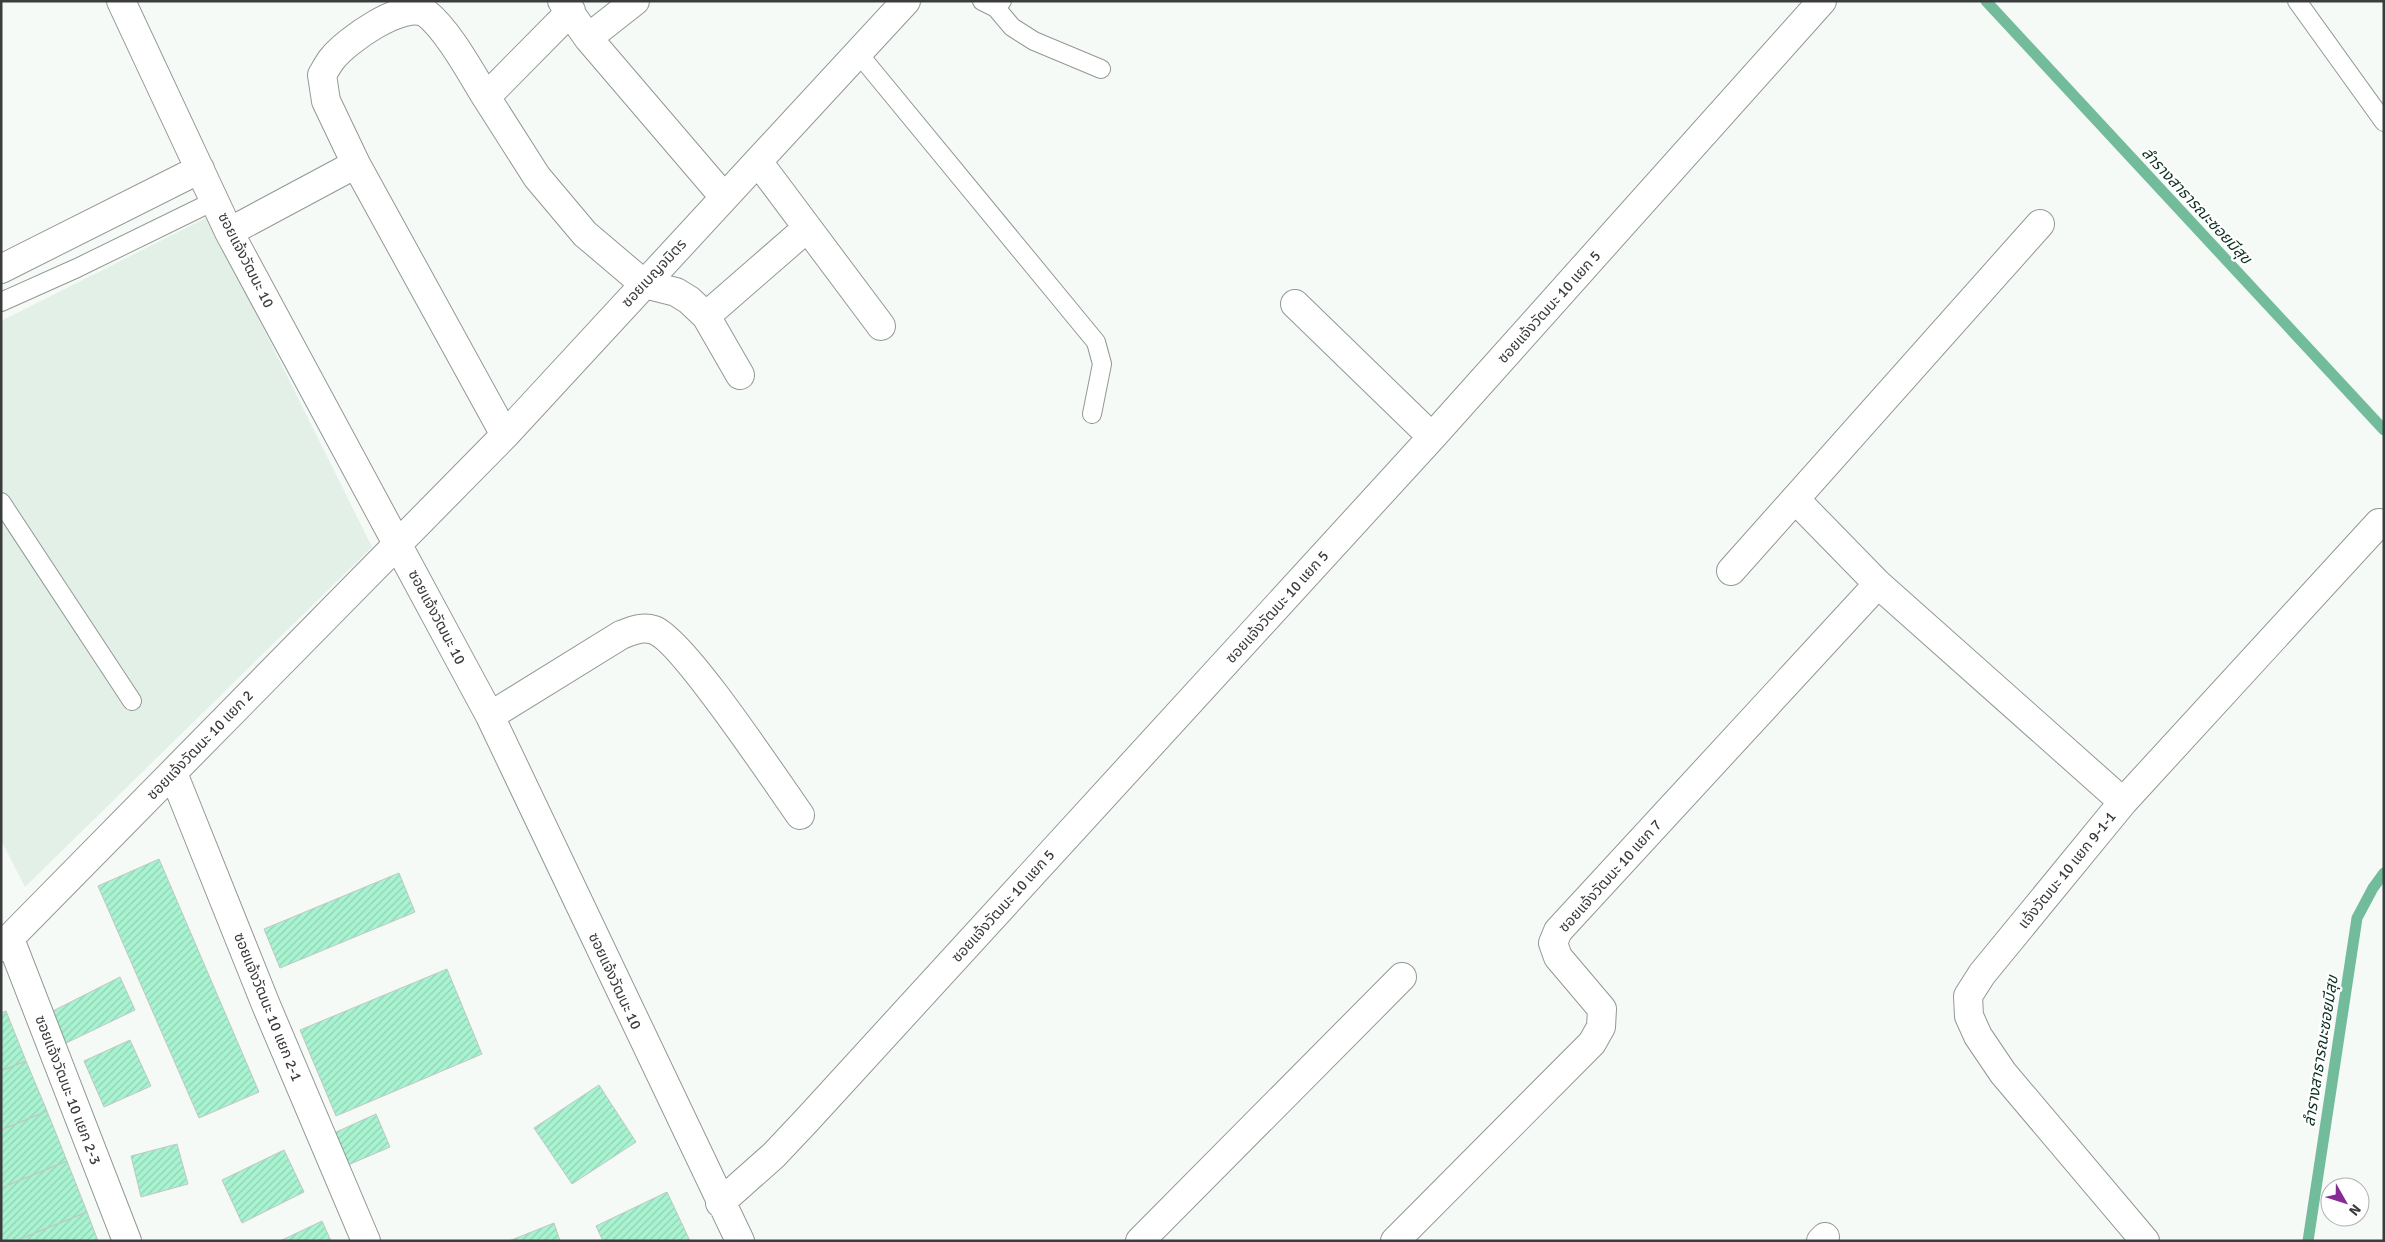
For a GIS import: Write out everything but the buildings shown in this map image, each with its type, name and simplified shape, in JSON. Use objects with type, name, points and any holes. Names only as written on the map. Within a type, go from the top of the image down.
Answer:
[{"type":"street","name":"ซอยแจ้งวัฒนะ 10","points":[[121,1],[216,200],[229,232],[398,542],[490,716],[720,1203],[740,1241]]},
{"type":"street","points":[[588,38],[635,1]]},
{"type":"street","name":"ซอยเบญจมิตร","points":[[398,542],[504,435],[724,197],[758,163],[906,1]]},
{"type":"street","name":"ซอยแจ้งวัฒนะ 10 แยก 5","points":[[720,1203],[774,1154],[807,1120],[1432,437],[1822,1]]},
{"type":"street","points":[[486,97],[567,6],[588,38],[724,197]]},
{"type":"street","points":[[504,435],[356,164],[326,101],[322,75],[331,59],[348,42],[382,18],[409,9],[425,11],[439,25],[537,176],[585,234],[644,284],[676,292],[689,300],[706,316],[740,375]]},
{"type":"street","points":[[758,163],[881,326]]},
{"type":"street","points":[[229,232],[356,164]]},
{"type":"street","points":[[1,269],[200,169]]},
{"type":"street","points":[[1731,571],[2040,224]]},
{"type":"street","points":[[706,316],[807,228]]},
{"type":"street","points":[[1295,304],[1432,437]]},
{"type":"street","points":[[1795,499],[1878,584],[2123,802]]},
{"type":"street","name":"แจ้งวัฒนะ 10 แยก 9-1-1","points":[[2144,1241],[2003,1073],[1978,1036],[1969,1016],[1968,996],[1982,974],[2123,802],[2379,523]]},
{"type":"street","name":"ซอยแจ้งวัฒนะ 10 แยก 2","points":[[6,943],[398,542]]},
{"type":"street","name":"ซอยแจ้งวัฒนะ 10 แยก 7","points":[[1395,1241],[1592,1043],[1601,1028],[1602,1009],[1558,957],[1553,943],[1558,931],[1878,584]]},
{"type":"street","points":[[490,716],[621,635],[640,628],[655,630],[685,656],[800,816]]},
{"type":"street","name":"ซอยแจ้งวัฒนะ 10 แยก 2-1","points":[[173,773],[266,1005],[366,1241]]},
{"type":"street","name":"ซอยแจ้งวัฒนะ 10 แยก 2-3","points":[[6,943],[127,1241]]},
{"type":"street","points":[[1140,1241],[1402,977]]},
{"type":"lane","points":[[2297,1],[2384,122]]},
{"type":"lane","points":[[993,3],[1012,27],[1034,41],[1101,69]]},
{"type":"lane","points":[[858,53],[1096,342],[1102,364],[1092,414]]},
{"type":"lane","points":[[1,302],[78,268],[216,200]]},
{"type":"lane","points":[[1,502],[132,701]]},
{"type":"shaded area","points":[[208,217],[372,547],[25,887],[1,840],[1,321]]},
{"type":"waterway","name":"ลำรางสาธารณะซอยมีสุข","points":[[1986,1],[2384,430]]},
{"type":"waterway","name":"ลำรางสาธารณะซอยมีสุข","points":[[2308,1241],[2357,918],[2373,888],[2384,873]]}]
